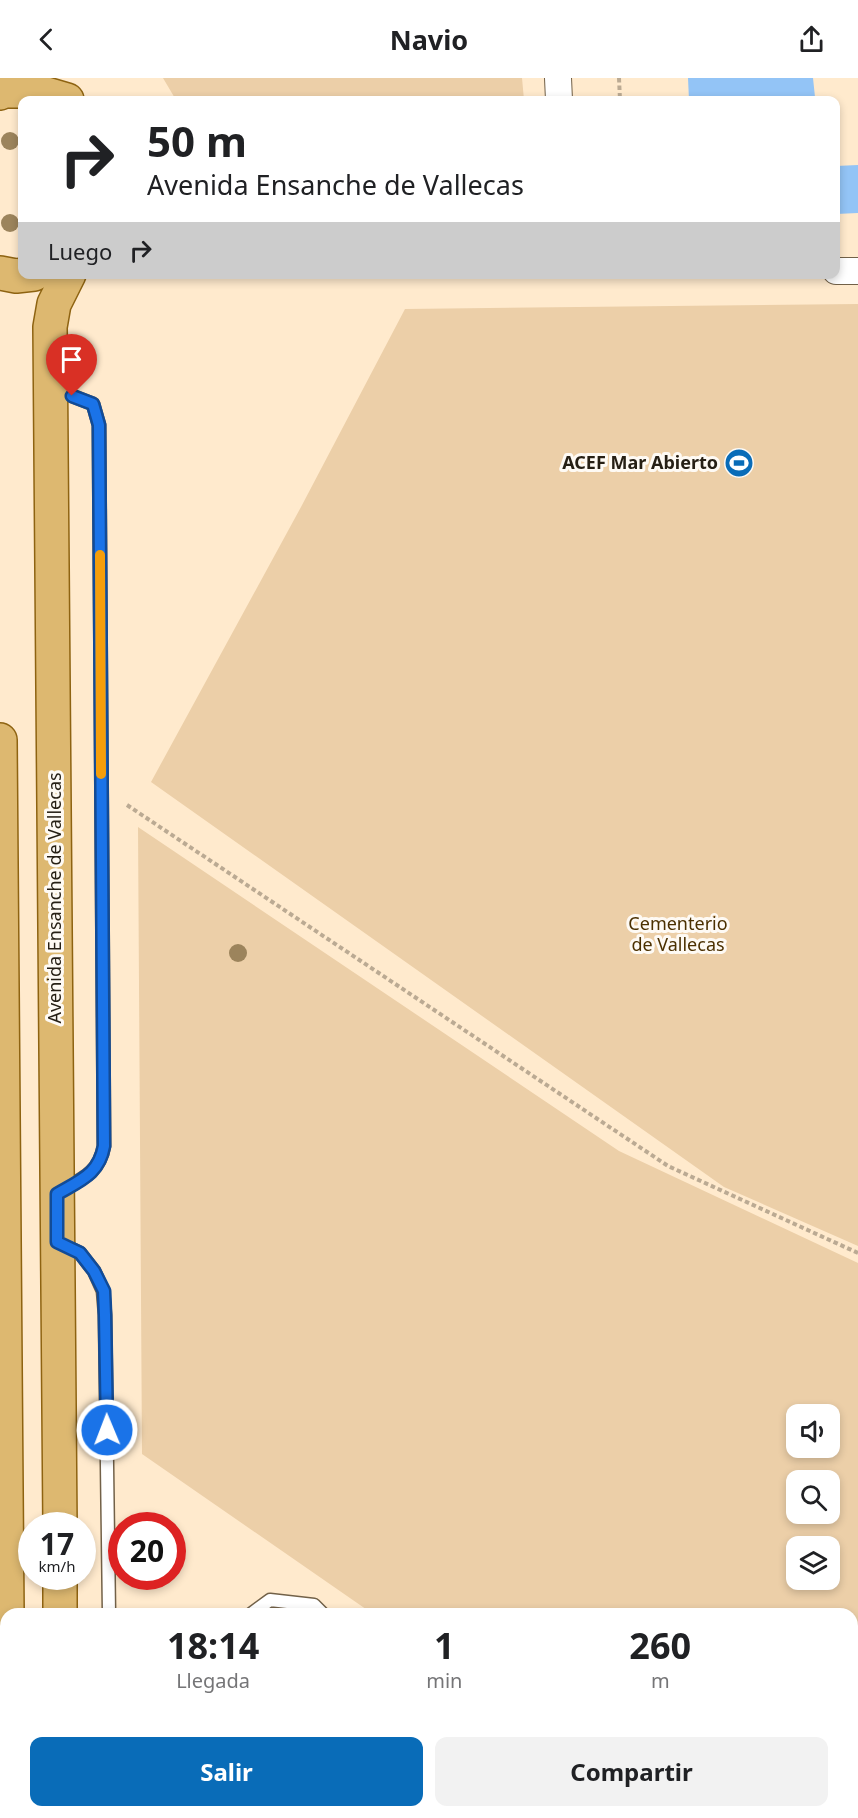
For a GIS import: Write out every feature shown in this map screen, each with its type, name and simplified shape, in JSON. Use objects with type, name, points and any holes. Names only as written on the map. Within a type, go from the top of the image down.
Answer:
[{"type":"main road","points":[[68,78],[79,96]]},
{"type":"main road","points":[[0,93],[36,91],[53,96]]},
{"type":"main road","points":[[0,273],[18,276]]},
{"type":"main road","name":"Avenida Ensanche de Vallecas","points":[[60,1512],[51,316],[54,304],[66,279]]},
{"type":"main road","points":[[0,740],[2,1246],[8,1608]]},
{"type":"main road","points":[[60,1590],[60,1608]]},
{"type":"street","points":[[558,78],[559,96]]},
{"type":"street","points":[[840,271],[858,271]]},
{"type":"lane","points":[[51,388],[93,404],[100,436],[104,1146],[101,1159],[92,1172],[57,1194]]},
{"type":"lane","points":[[57,1242],[80,1253],[94,1271],[104,1291],[109,1608]]},
{"type":"lane","points":[[259,1608],[270,1600],[314,1605],[317,1608]]},
{"type":"path","points":[[619,78],[620,96]]},
{"type":"path","points":[[127,805],[668,1166],[858,1253]]},
{"type":"green space","points":[[163,78],[522,78],[524,96],[174,96]]},
{"type":"green space","name":"Cementerio de Vallecas","points":[[858,304],[858,1246],[724,1187],[151,782],[301,507],[405,309]]},
{"type":"green space","points":[[138,827],[619,1151],[858,1263],[858,1608],[364,1608],[142,1454]]},
{"type":"building","points":[[688,78],[813,78],[815,96],[689,96]]},
{"type":"building","points":[[858,165],[858,213],[840,214],[840,166]]},
{"type":"slow traffic","points":[[100,555],[101,774]]},
{"type":"place","name":"ACEF Mar Abierto","points":[[739,463]]},
{"type":"route","points":[[72,396],[93,404],[99,425],[104,1146],[101,1159],[92,1172],[57,1194],[57,1242],[80,1253],[94,1271],[104,1291],[107,1430]]}]
